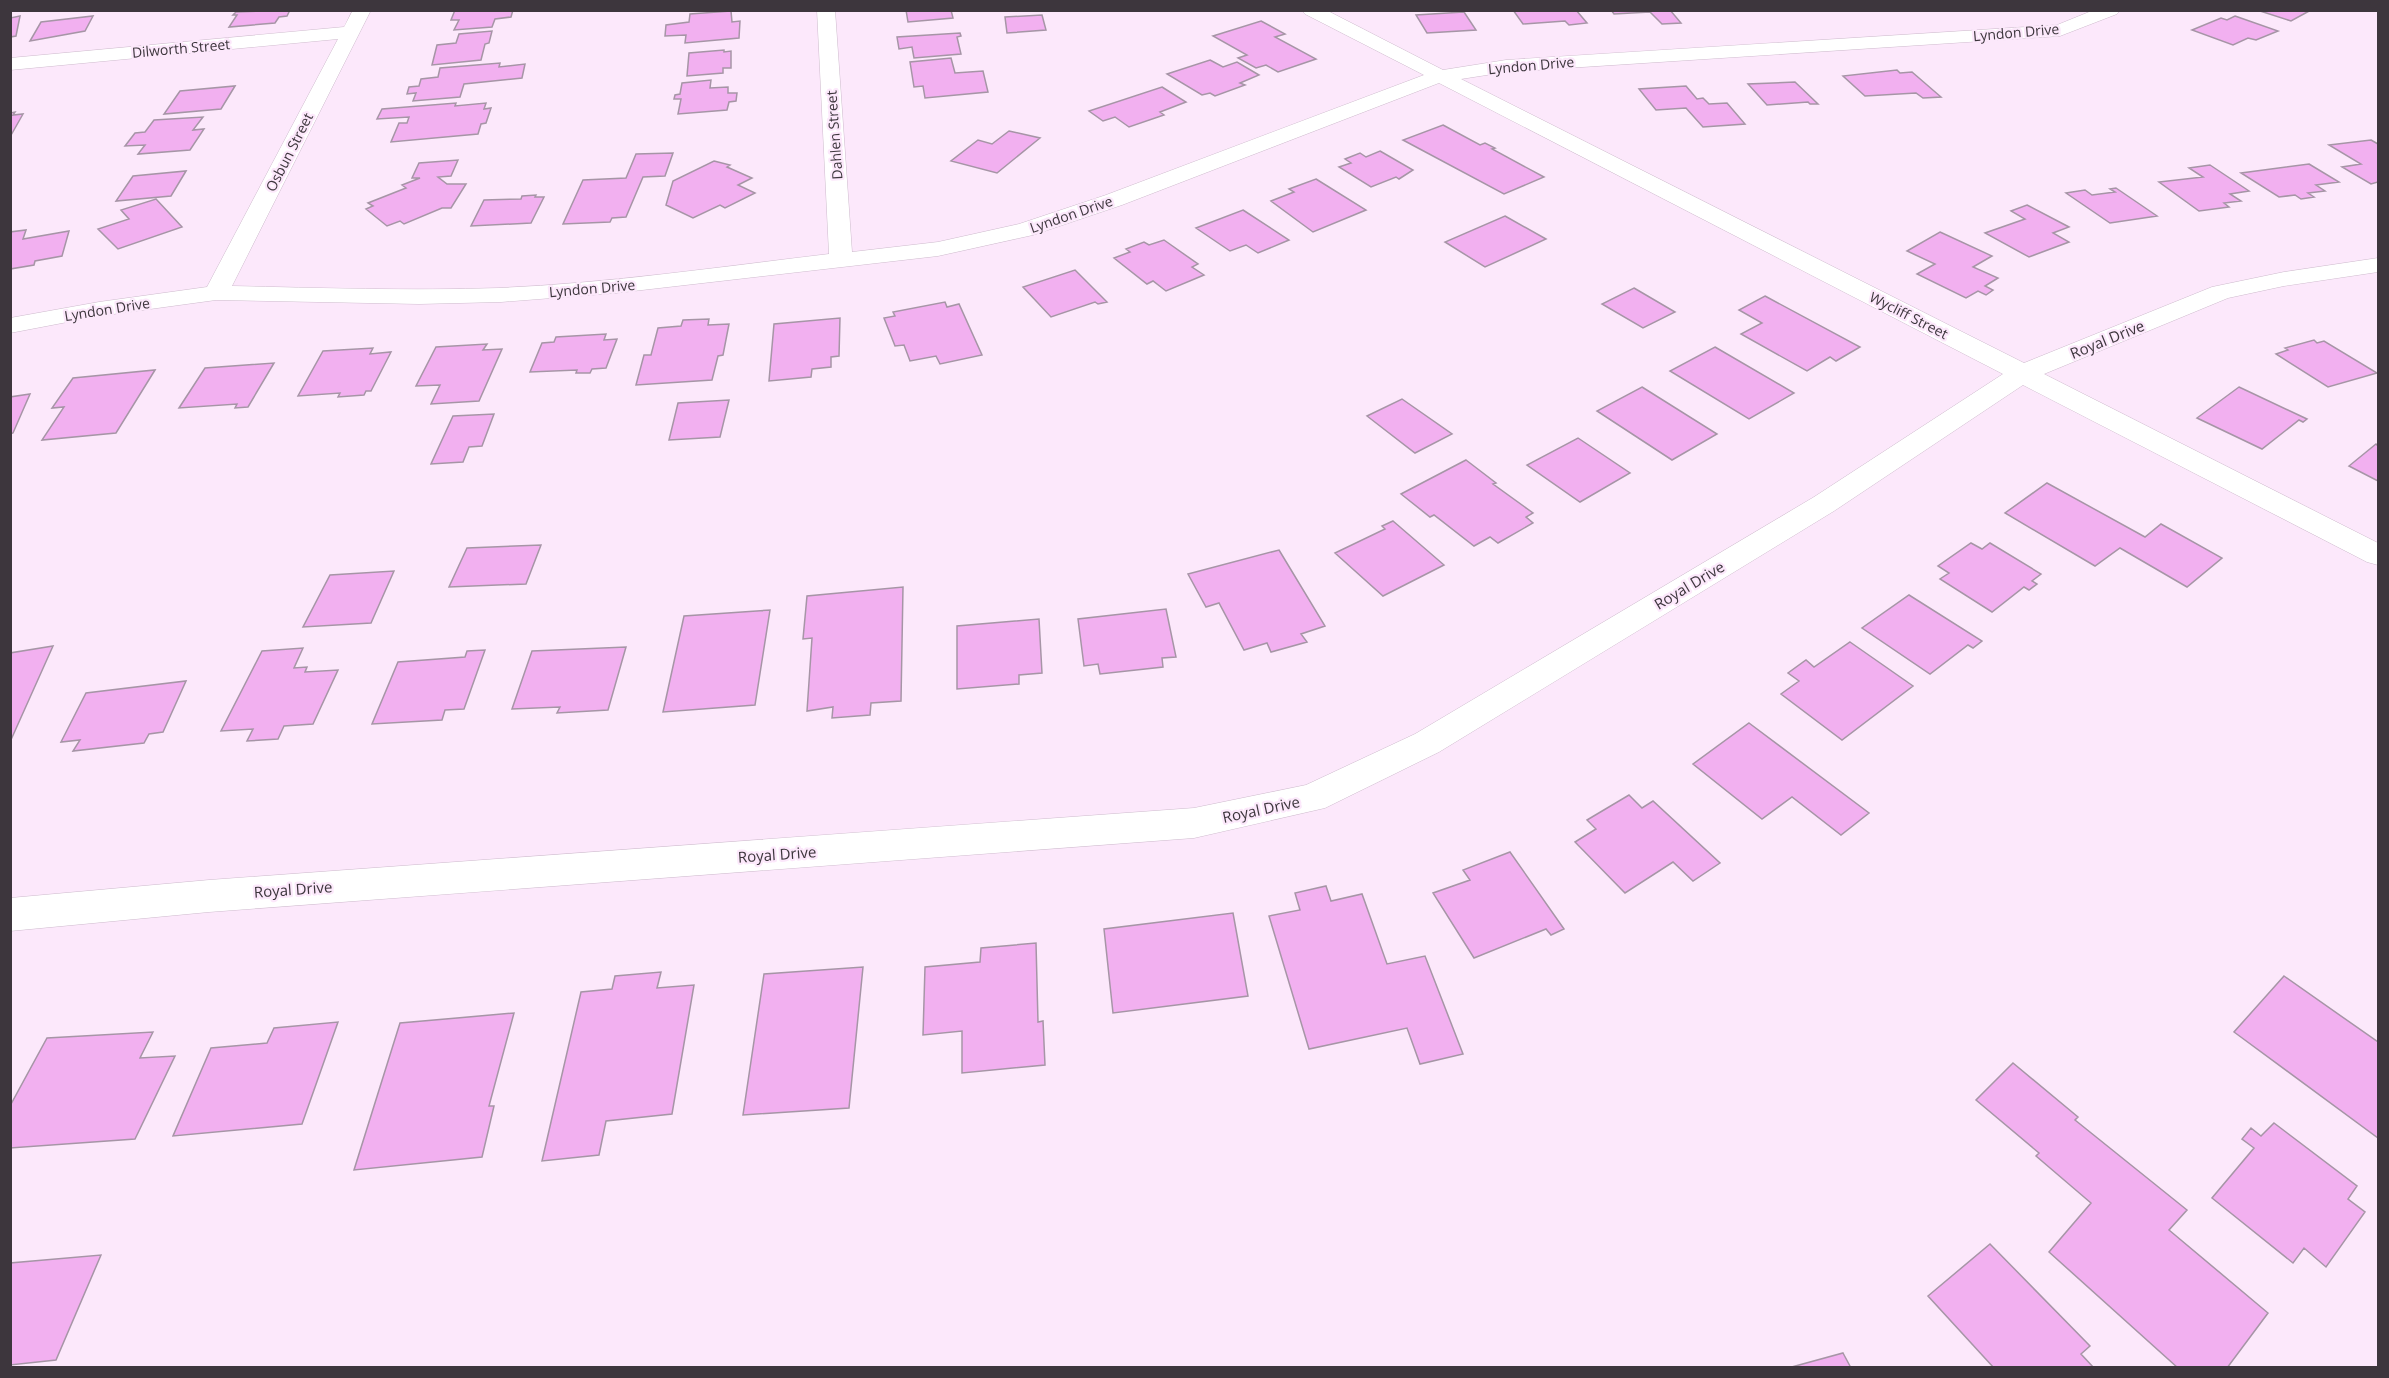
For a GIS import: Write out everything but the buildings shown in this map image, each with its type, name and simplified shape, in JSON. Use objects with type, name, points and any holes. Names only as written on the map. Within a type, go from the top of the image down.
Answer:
[{"type":"street","name":"Osbun Street","points":[[216,293],[362,10]]},
{"type":"street","name":"Dahlen Street","points":[[826,10],[842,260]]},
{"type":"street","name":"Wycliff Street","points":[[1311,10],[2379,555]]},
{"type":"street","name":"Lyndon Drive","points":[[10,326],[99,309],[216,293],[419,297],[501,295],[616,286],[938,249],[1025,230],[1114,200],[1440,76],[1506,66],[2060,30],[2088,21],[2110,10]]},
{"type":"street","name":"Dilworth Street","points":[[10,64],[351,32]]},
{"type":"street","name":"Royal Drive","points":[[10,915],[209,896],[1194,823],[1312,798],[1427,743],[1824,504],[2023,373],[2221,292],[2284,279],[2379,265]]}]
